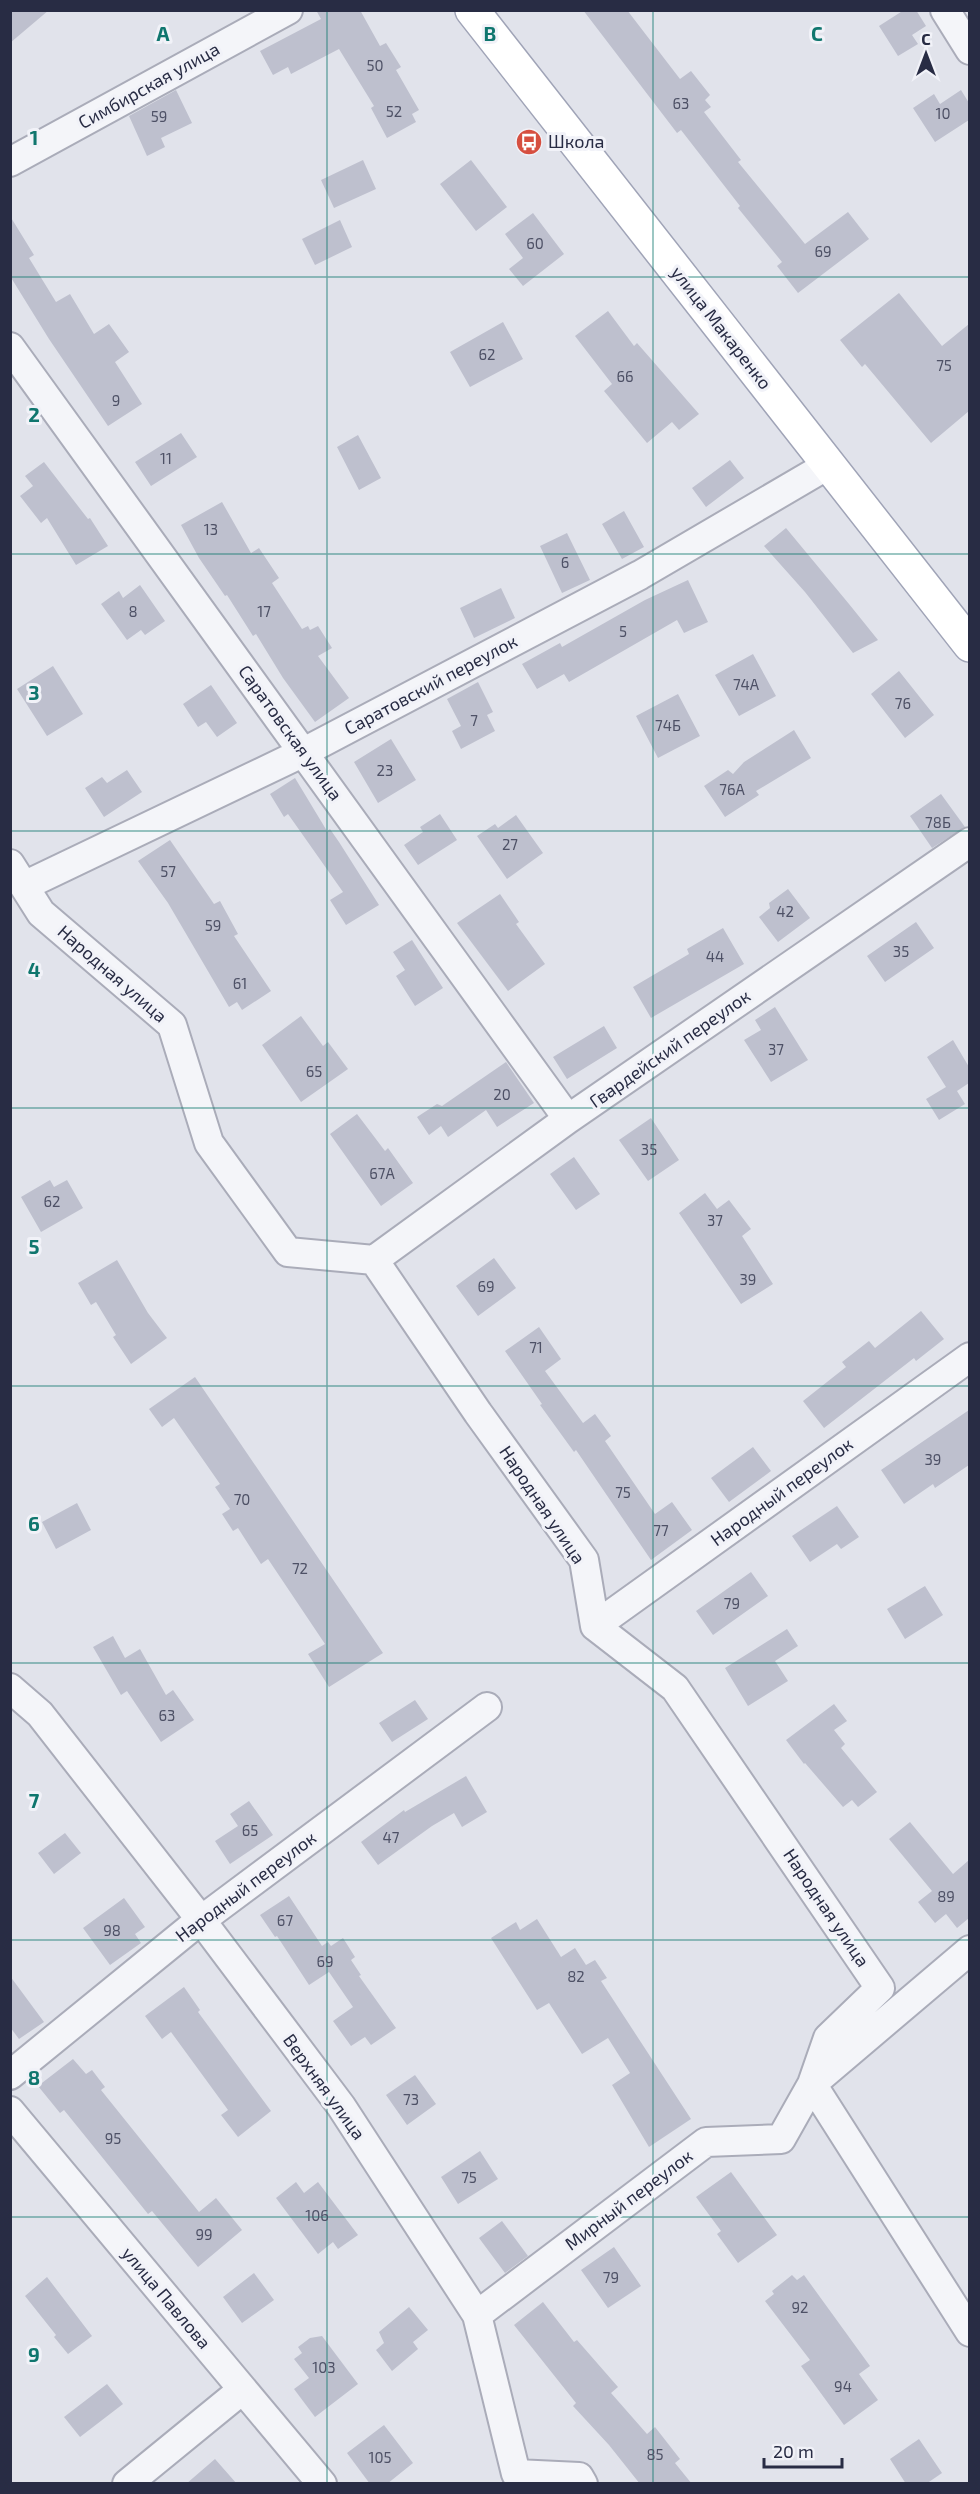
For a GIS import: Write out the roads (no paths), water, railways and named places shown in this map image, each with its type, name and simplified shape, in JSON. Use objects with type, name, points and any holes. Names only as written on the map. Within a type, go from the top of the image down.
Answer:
[{"type":"main road","name":"улица Макаренко","points":[[472,10],[969,645]]},
{"type":"street","name":"Симбирская улица","points":[[10,162],[288,10]]},
{"type":"street","points":[[945,10],[969,50]]},
{"type":"street","name":"Саратовская улица","points":[[10,347],[568,1119]]},
{"type":"street","name":"Саратовский переулок","points":[[17,875],[304,752],[640,575],[828,465]]},
{"type":"street","name":"Гвардейский переулок","points":[[374,1260],[568,1119],[969,842]]},
{"type":"street","name":"Народная улица","points":[[17,875],[41,913],[172,1026],[209,1143],[288,1252],[374,1260],[478,1413],[584,1560],[595,1626],[675,1688],[880,1988],[828,2038],[812,2084]]},
{"type":"street","name":"Народный переулок","points":[[595,1626],[969,1357]]},
{"type":"street","name":"Верхняя улица","points":[[10,1688],[40,1714],[201,1920],[341,2106],[477,2315],[506,2479],[579,2477],[583,2484]]},
{"type":"street","name":"Народный переулок","points":[[10,2075],[201,1920],[487,1707]]},
{"type":"street","name":"Мирный переулок","points":[[477,2315],[706,2142],[781,2139],[812,2084],[969,1950]]},
{"type":"street","points":[[812,2084],[969,2332]]},
{"type":"street","name":"улица Павлова","points":[[10,2111],[322,2484]]},
{"type":"street","points":[[128,2484],[242,2390]]},
{"type":"place","name":"Школа","points":[[529,142]]}]
